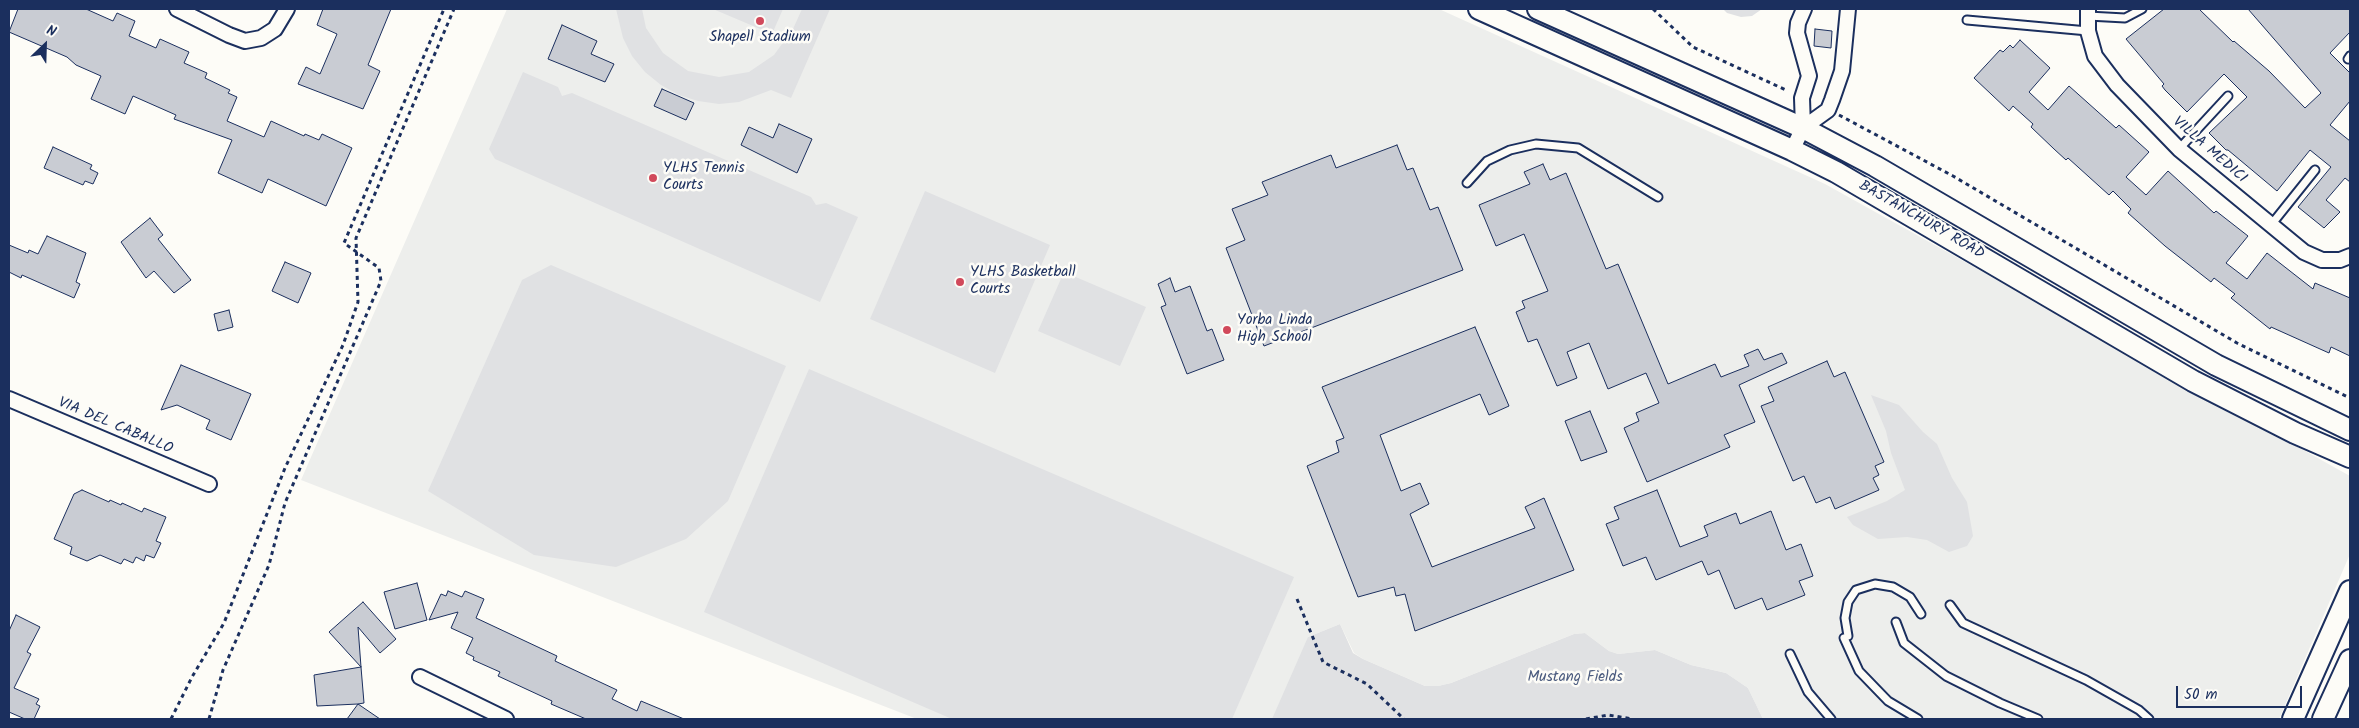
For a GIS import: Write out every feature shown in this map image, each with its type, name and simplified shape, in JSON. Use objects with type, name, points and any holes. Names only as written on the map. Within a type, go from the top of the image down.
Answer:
[{"type":"main road","name":"BASTANCHURY ROAD","points":[[1479,9],[1792,150],[1888,202],[2193,380],[2295,433],[2350,457]]},
{"type":"main road","name":"BASTANCHURY ROAD","points":[[1538,9],[1803,128],[1900,180],[2216,366],[2350,430]]},
{"type":"main road","points":[[2350,591],[2297,712],[2324,717],[2350,660]]},
{"type":"street","points":[[178,9],[245,41],[261,38],[275,30],[287,9]]},
{"type":"street","points":[[1803,128],[1802,98],[1809,76],[1797,33],[1798,22],[1804,9]]},
{"type":"street","points":[[1792,150],[1803,128],[1828,110],[1842,71],[1848,9]]},
{"type":"street","name":"VILLA MEDICI","points":[[2088,12],[2088,31],[2095,56],[2100,64],[2117,86],[2179,149],[2304,252],[2322,260],[2345,258]]},
{"type":"street","name":"VIA DEL CABALLO","points":[[9,399],[209,484]]},
{"type":"street","points":[[420,676],[506,719]]},
{"type":"lane","points":[[2088,12],[2125,18],[2142,9]]},
{"type":"lane","points":[[1966,20],[2088,31]]},
{"type":"lane","points":[[2179,149],[2228,96]]},
{"type":"lane","points":[[1467,183],[1487,161],[1510,150],[1536,144],[1578,148],[1658,197]]},
{"type":"lane","points":[[2271,225],[2315,170]]},
{"type":"lane","points":[[1918,719],[1888,701],[1859,671],[1846,637],[1845,618],[1848,602],[1856,590],[1875,584],[1893,587],[1910,597],[1921,614]]},
{"type":"lane","points":[[1950,605],[1963,623],[2086,680],[2139,710],[2149,719]]},
{"type":"lane","points":[[1896,622],[1904,643],[1946,676],[2000,703],[2038,719]]},
{"type":"lane","points":[[1790,654],[1808,692],[1830,719]]},
{"type":"path","points":[[209,719],[222,670],[269,565],[285,503],[381,281],[379,268],[344,243],[444,9]]},
{"type":"path","points":[[171,719],[192,677],[224,623],[285,468],[343,345],[358,302],[358,252],[356,238],[454,9]]},
{"type":"path","points":[[1653,9],[1693,47],[1802,98]]},
{"type":"path","points":[[1828,110],[1953,176],[2237,343],[2350,398]]},
{"type":"path","points":[[1297,599],[1323,662],[1367,684],[1404,719]]},
{"type":"path","points":[[1586,719],[1608,715],[1633,719]]},
{"type":"shaded area","name":"Yorba Linda High School","points":[[507,9],[1439,9],[1825,184],[2350,476],[2350,554],[2279,719],[1763,719],[1748,688],[1726,673],[1691,665],[1655,650],[1618,654],[1609,651],[1585,633],[1574,634],[1451,683],[1425,686],[1363,659],[1354,653],[1340,624],[1308,637],[1382,719],[917,719],[301,480]]},
{"type":"green space","points":[[616,9],[642,9],[646,28],[663,53],[688,71],[719,77],[749,72],[774,55],[793,29],[802,9],[830,9],[791,98],[771,90],[739,102],[719,104],[698,101],[679,95],[661,85],[645,72],[632,56],[623,38]]},
{"type":"green space","name":"Shapell Stadium","points":[[713,9],[783,9],[772,34]]},
{"type":"green space","points":[[1723,9],[1762,9],[1752,16],[1741,17],[1727,13]]},
{"type":"green space","name":"YLHS Tennis Courts","points":[[523,72],[558,87],[562,96],[572,93],[811,197],[816,205],[826,203],[858,217],[820,302],[495,159],[489,149]]},
{"type":"green space","name":"YLHS Basketball Courts","points":[[925,191],[1050,245],[995,373],[870,319]]},
{"type":"green space","points":[[551,265],[786,366],[728,501],[686,539],[616,567],[534,555],[428,491],[522,280]]},
{"type":"green space","points":[[1064,272],[1146,307],[1120,366],[1038,331]]},
{"type":"green space","points":[[809,369],[1294,577],[1232,719],[952,719],[704,612]]},
{"type":"green space","points":[[1871,395],[1899,405],[1923,432],[1937,444],[1952,478],[1967,502],[1973,536],[1967,546],[1949,552],[1927,540],[1907,537],[1878,539],[1853,525],[1847,517],[1887,501],[1905,490],[1891,453],[1886,431]]},
{"type":"green space","name":"Mustang Fields","points":[[1340,624],[1353,653],[1425,686],[1451,683],[1574,634],[1585,633],[1609,651],[1618,654],[1655,650],[1691,665],[1726,673],[1748,688],[1763,719],[1272,719],[1308,637]]},
{"type":"building","points":[[18,9],[86,9],[113,21],[117,13],[135,21],[129,36],[156,48],[160,39],[189,52],[184,63],[207,73],[205,78],[230,90],[228,93],[237,97],[227,121],[264,137],[271,121],[304,136],[305,134],[319,140],[322,134],[352,148],[326,206],[268,179],[262,193],[218,173],[232,140],[174,119],[176,115],[133,96],[125,114],[91,99],[101,76],[76,65],[67,57],[9,32]]},
{"type":"building","points":[[323,9],[391,9],[368,65],[380,71],[363,109],[298,84],[306,67],[320,74],[337,34],[317,25]]},
{"type":"building","points":[[2164,9],[2199,9],[2233,42],[2269,71],[2305,108],[2321,93],[2248,9],[2350,9],[2350,32],[2330,53],[2350,73],[2350,101],[2330,125],[2350,141],[2350,182],[2345,178],[2326,200],[2340,212],[2324,228],[2298,207],[2331,167],[2310,150],[2277,191],[2226,150],[2209,133],[2247,97],[2224,74],[2187,112],[2165,90],[2162,86],[2164,84],[2126,39]]},
{"type":"building","points":[[562,25],[597,41],[591,54],[614,64],[605,82],[548,59]]},
{"type":"building","points":[[1815,29],[1832,31],[1831,48],[1814,46]]},
{"type":"building","points":[[2020,40],[2050,68],[2029,92],[2048,110],[2069,86],[2116,128],[2119,125],[2149,152],[2126,177],[2146,195],[2168,171],[2214,213],[2216,211],[2248,236],[2226,263],[2247,279],[2267,253],[2313,289],[2315,283],[2350,298],[2350,356],[2331,347],[2329,353],[2271,327],[2270,329],[2231,298],[2235,294],[2214,278],[2211,282],[2165,246],[2128,213],[2131,209],[2113,191],[2109,195],[2068,158],[2066,160],[2054,149],[2031,127],[2033,124],[2013,106],[2009,111],[1974,78],[2000,50],[2003,52],[2010,45],[2013,48]]},
{"type":"building","points":[[662,89],[694,103],[686,120],[654,106]]},
{"type":"building","points":[[779,124],[812,139],[797,173],[741,145],[749,127],[773,138]]},
{"type":"building","points":[[1397,145],[1407,170],[1413,168],[1430,210],[1438,207],[1463,270],[1264,346],[1226,248],[1245,240],[1232,209],[1268,195],[1262,182],[1331,155],[1336,168]]},
{"type":"building","points":[[53,147],[92,165],[90,169],[98,173],[93,184],[85,181],[83,185],[44,168]]},
{"type":"building","points":[[1543,164],[1550,180],[1566,173],[1606,269],[1618,264],[1668,384],[1715,364],[1721,377],[1749,366],[1744,355],[1758,349],[1764,360],[1782,353],[1787,363],[1739,385],[1755,422],[1724,435],[1730,447],[1647,482],[1624,428],[1639,421],[1636,413],[1659,403],[1646,373],[1608,389],[1589,343],[1567,352],[1577,378],[1557,386],[1537,339],[1528,342],[1516,312],[1525,308],[1522,301],[1548,291],[1524,234],[1496,246],[1479,205],[1530,184],[1524,172]]},
{"type":"building","points":[[150,218],[163,235],[158,239],[191,280],[174,293],[154,271],[146,278],[121,242]]},
{"type":"building","points":[[47,236],[86,253],[76,282],[80,284],[74,298],[22,275],[21,278],[9,272],[9,245],[28,253],[29,250],[38,254]]},
{"type":"building","points":[[285,262],[311,273],[298,303],[272,291]]},
{"type":"building","points":[[1170,278],[1175,292],[1190,286],[1207,331],[1212,329],[1224,360],[1187,374],[1161,307],[1166,305],[1158,284]]},
{"type":"building","points":[[229,310],[233,327],[218,331],[214,314]]},
{"type":"building","points":[[1475,327],[1509,406],[1489,415],[1480,394],[1380,435],[1401,491],[1420,483],[1429,504],[1410,514],[1432,567],[1535,528],[1525,507],[1544,498],[1574,570],[1415,631],[1405,594],[1396,596],[1394,587],[1358,597],[1307,466],[1339,452],[1336,441],[1344,438],[1322,387]]},
{"type":"building","points":[[1827,361],[1834,377],[1845,372],[1884,462],[1875,466],[1879,475],[1873,478],[1879,490],[1835,509],[1830,497],[1816,503],[1804,476],[1793,481],[1761,406],[1774,401],[1768,387]]},
{"type":"building","points":[[181,365],[251,394],[231,440],[206,429],[210,420],[177,405],[161,410]]},
{"type":"building","points":[[1590,411],[1607,452],[1581,461],[1565,421]]},
{"type":"building","points":[[82,490],[109,502],[110,500],[121,505],[122,503],[142,512],[144,508],[166,517],[156,541],[161,543],[154,558],[146,555],[144,561],[136,557],[133,563],[124,559],[121,564],[100,555],[87,561],[70,554],[72,547],[54,539],[74,494]]},
{"type":"building","points":[[1657,490],[1680,547],[1708,536],[1704,526],[1736,513],[1740,524],[1771,511],[1786,550],[1801,544],[1813,576],[1799,581],[1805,595],[1767,610],[1762,598],[1735,609],[1719,570],[1708,575],[1702,561],[1656,580],[1646,557],[1623,566],[1606,524],[1619,519],[1614,507]]},
{"type":"building","points":[[417,583],[427,620],[395,629],[384,592]]},
{"type":"building","points":[[448,591],[462,597],[465,591],[484,599],[476,618],[557,656],[555,661],[617,690],[612,699],[637,711],[641,701],[684,719],[586,719],[551,704],[552,701],[498,676],[500,672],[473,660],[474,657],[466,653],[473,638],[451,628],[458,612],[429,620],[441,594],[446,596]]},
{"type":"building","points":[[363,602],[396,639],[380,653],[358,627],[361,667],[329,632]]},
{"type":"building","points":[[16,615],[40,627],[27,652],[31,654],[14,688],[39,699],[36,704],[40,706],[34,719],[25,719],[9,712],[9,631]]},
{"type":"building","points":[[361,667],[364,703],[317,706],[314,675]]},
{"type":"building","points":[[358,704],[380,719],[347,719]]},
{"type":"place","name":"Shapell Stadium","points":[[760,21]]},
{"type":"place","name":"YLHS Tennis Courts","points":[[653,178]]},
{"type":"place","name":"YLHS Basketball Courts","points":[[960,282]]},
{"type":"place","name":"Yorba Linda High School","points":[[1227,330]]}]
